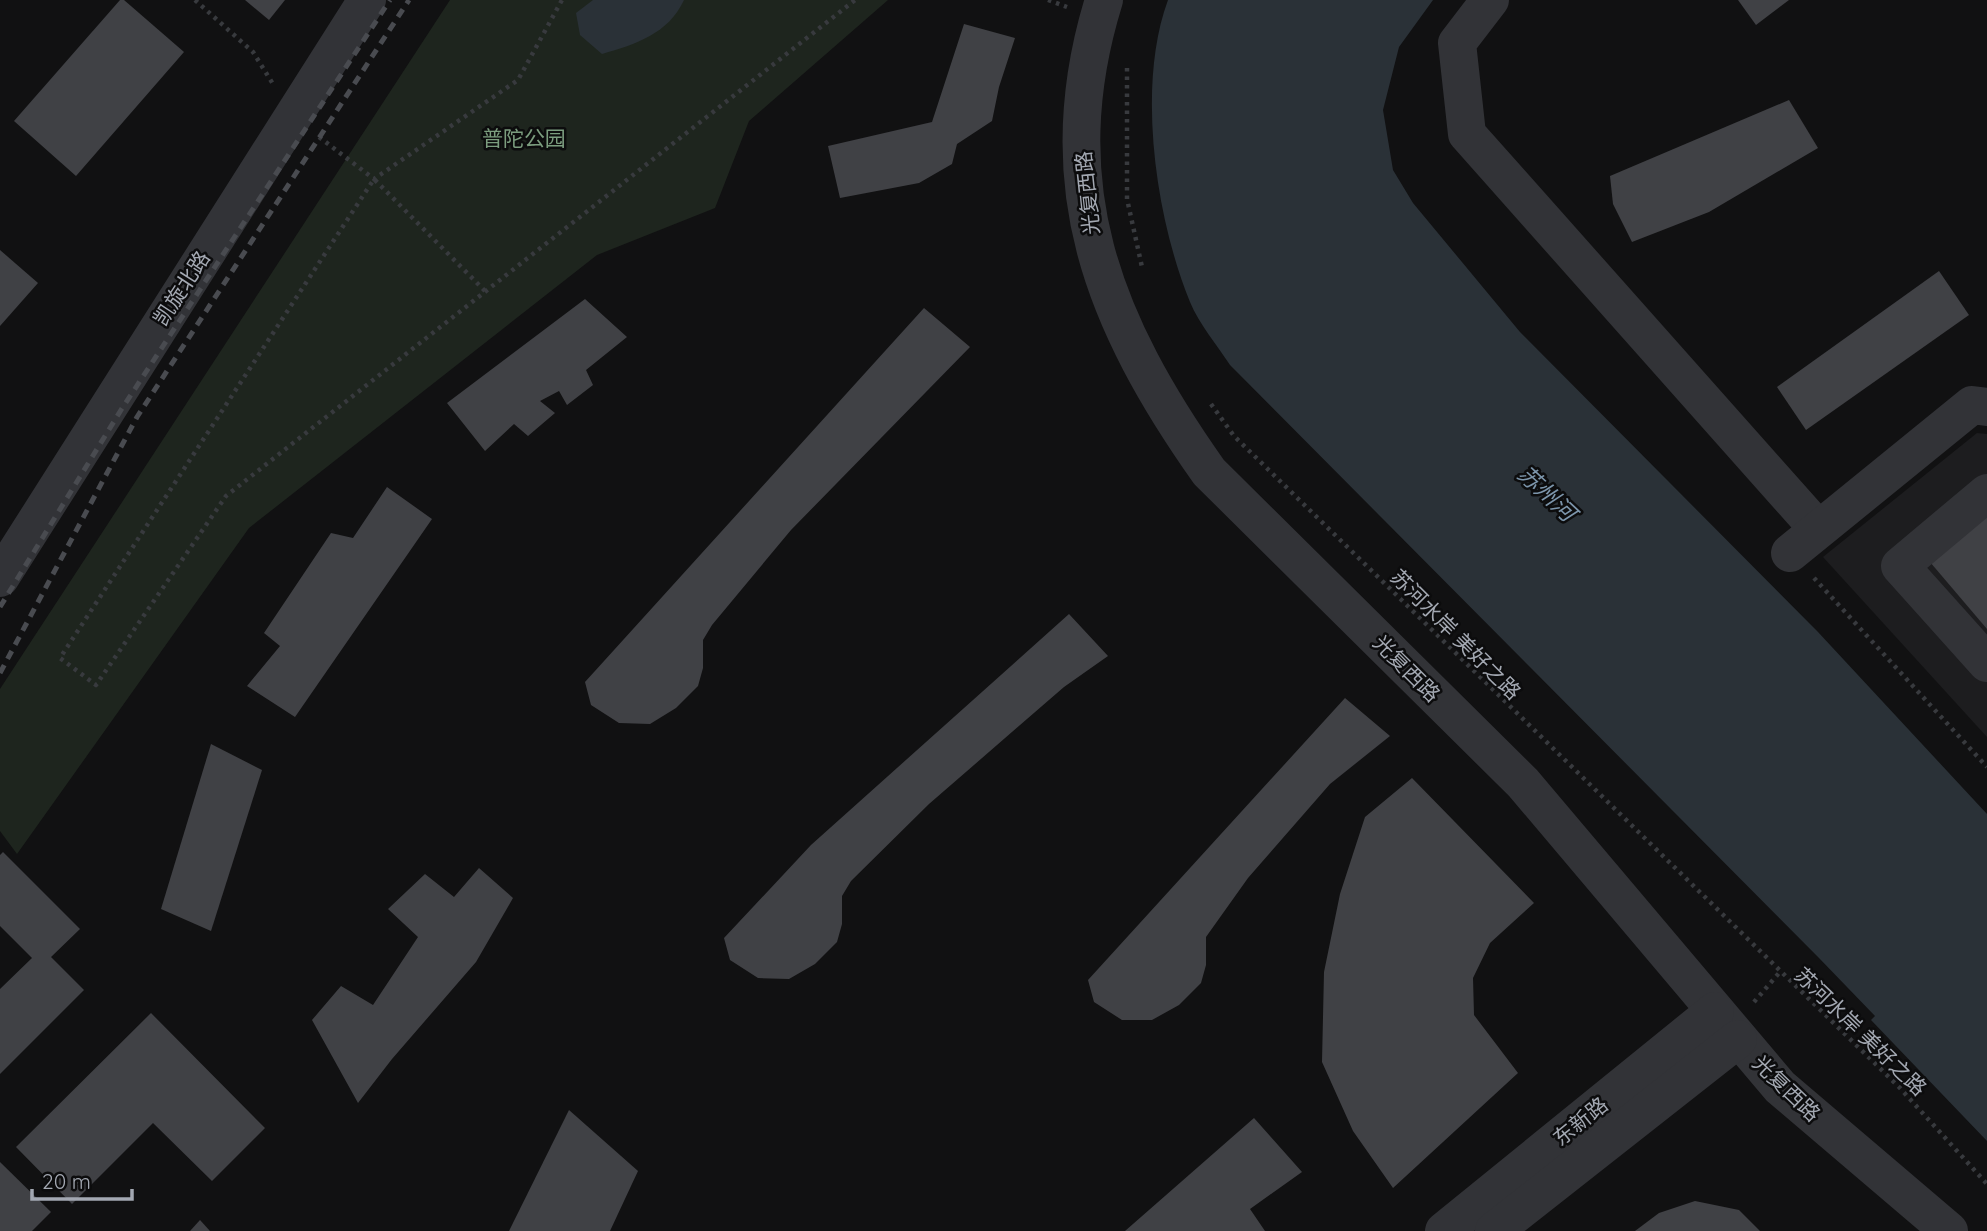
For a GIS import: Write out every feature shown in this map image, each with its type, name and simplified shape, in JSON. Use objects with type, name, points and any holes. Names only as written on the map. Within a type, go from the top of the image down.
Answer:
[{"type":"street","name":"凯旋北路","points":[[0,578],[366,0]]},
{"type":"street","name":"光复西路","points":[[1104,0],[1084,92],[1081,164],[1093,247],[1122,330],[1168,413],[1209,471],[1523,783],[1780,1087],[1949,1231]]},
{"type":"street","points":[[1490,0],[1457,43],[1466,134],[1804,541],[1972,405],[1987,407]]},
{"type":"street","points":[[1987,492],[1900,566],[1987,663]]},
{"type":"street","name":"东新路","points":[[1444,1231],[1726,1025]]},
{"type":"street","name":"东新路","points":[[1494,1231],[1726,1025]]},
{"type":"path","points":[[195,0],[253,52],[292,116],[374,179],[485,291]]},
{"type":"path","points":[[562,0],[518,80],[374,179],[61,658],[96,685],[226,496],[855,0]]},
{"type":"path","points":[[1127,56],[1127,199],[1144,276]]},
{"type":"path","name":"苏河水岸 美好之路","points":[[1203,393],[1234,436],[1899,1087],[1987,1184]]},
{"type":"shaded area","points":[[1977,433],[1987,434],[1987,737],[1823,557]]},
{"type":"green space","name":"普陀公园","points":[[450,0],[888,0],[749,121],[715,208],[597,255],[249,528],[17,854],[0,831],[0,689]]},
{"type":"water","points":[[593,0],[684,0],[669,21],[650,36],[602,54],[580,35],[576,13]]},
{"type":"water","name":"苏州河","points":[[1168,0],[1433,0],[1399,47],[1383,110],[1393,170],[1413,203],[1520,332],[1818,632],[1987,814],[1987,1141],[1871,1020],[1875,1016],[1819,958],[1230,365],[1190,302],[1178,269],[1160,193],[1154,152],[1153,72],[1158,34]]},
{"type":"building","points":[[120,0],[124,0],[184,52],[76,176],[14,121]]},
{"type":"building","points":[[245,0],[285,0],[269,20]]},
{"type":"building","points":[[1738,0],[1789,0],[1756,25]]},
{"type":"building","points":[[964,24],[1015,38],[999,87],[992,121],[957,144],[952,164],[919,183],[840,198],[828,146],[932,122]]},
{"type":"building","points":[[1789,100],[1818,148],[1709,212],[1632,242],[1613,204],[1610,176]]},
{"type":"building","points":[[0,250],[38,283],[0,326]]},
{"type":"building","points":[[1939,271],[1969,315],[1806,430],[1777,387]]},
{"type":"building","points":[[585,299],[627,337],[586,370],[593,385],[567,405],[559,391],[540,401],[555,413],[528,436],[514,424],[485,451],[447,403]]},
{"type":"building","points":[[924,308],[970,347],[791,530],[712,625],[703,640],[703,668],[698,686],[676,708],[650,724],[619,723],[591,705],[585,682]]},
{"type":"building","points":[[387,487],[432,519],[295,717],[247,686],[280,646],[264,633],[331,533],[353,538]]},
{"type":"building","points":[[1987,513],[1987,629],[1930,562]]},
{"type":"building","points":[[1069,614],[1108,656],[1064,687],[929,804],[851,881],[842,896],[842,924],[837,942],[815,964],[789,979],[758,978],[730,960],[724,938],[811,845]]},
{"type":"building","points":[[1345,698],[1390,736],[1330,784],[1248,878],[1206,937],[1206,965],[1201,983],[1179,1005],[1152,1020],[1122,1020],[1094,1002],[1088,980]]},
{"type":"building","points":[[211,744],[262,770],[211,931],[161,909]]},
{"type":"building","points":[[1412,778],[1534,903],[1490,943],[1473,978],[1474,1015],[1518,1073],[1393,1188],[1353,1131],[1322,1062],[1324,972],[1340,894],[1365,817]]},
{"type":"building","points":[[3,852],[80,929],[51,957],[84,990],[0,1074],[0,989],[32,958],[0,926],[0,855]]},
{"type":"building","points":[[479,868],[513,898],[476,962],[392,1059],[358,1103],[312,1020],[341,986],[373,1005],[418,937],[388,909],[425,874],[454,897]]},
{"type":"building","points":[[151,1013],[265,1128],[212,1181],[153,1123],[72,1204],[16,1147]]},
{"type":"building","points":[[569,1110],[638,1171],[610,1231],[509,1231]]},
{"type":"building","points":[[1254,1118],[1302,1172],[1250,1209],[1265,1231],[1125,1231]]},
{"type":"building","points":[[0,1162],[51,1212],[32,1231],[0,1231]]},
{"type":"building","points":[[1695,1201],[1739,1210],[1760,1231],[1635,1231],[1659,1213]]},
{"type":"building","points":[[200,1220],[210,1231],[190,1231]]},
{"type":"railway","points":[[0,607],[121,410],[390,0]]},
{"type":"railway","points":[[0,673],[137,417],[409,0]]}]
